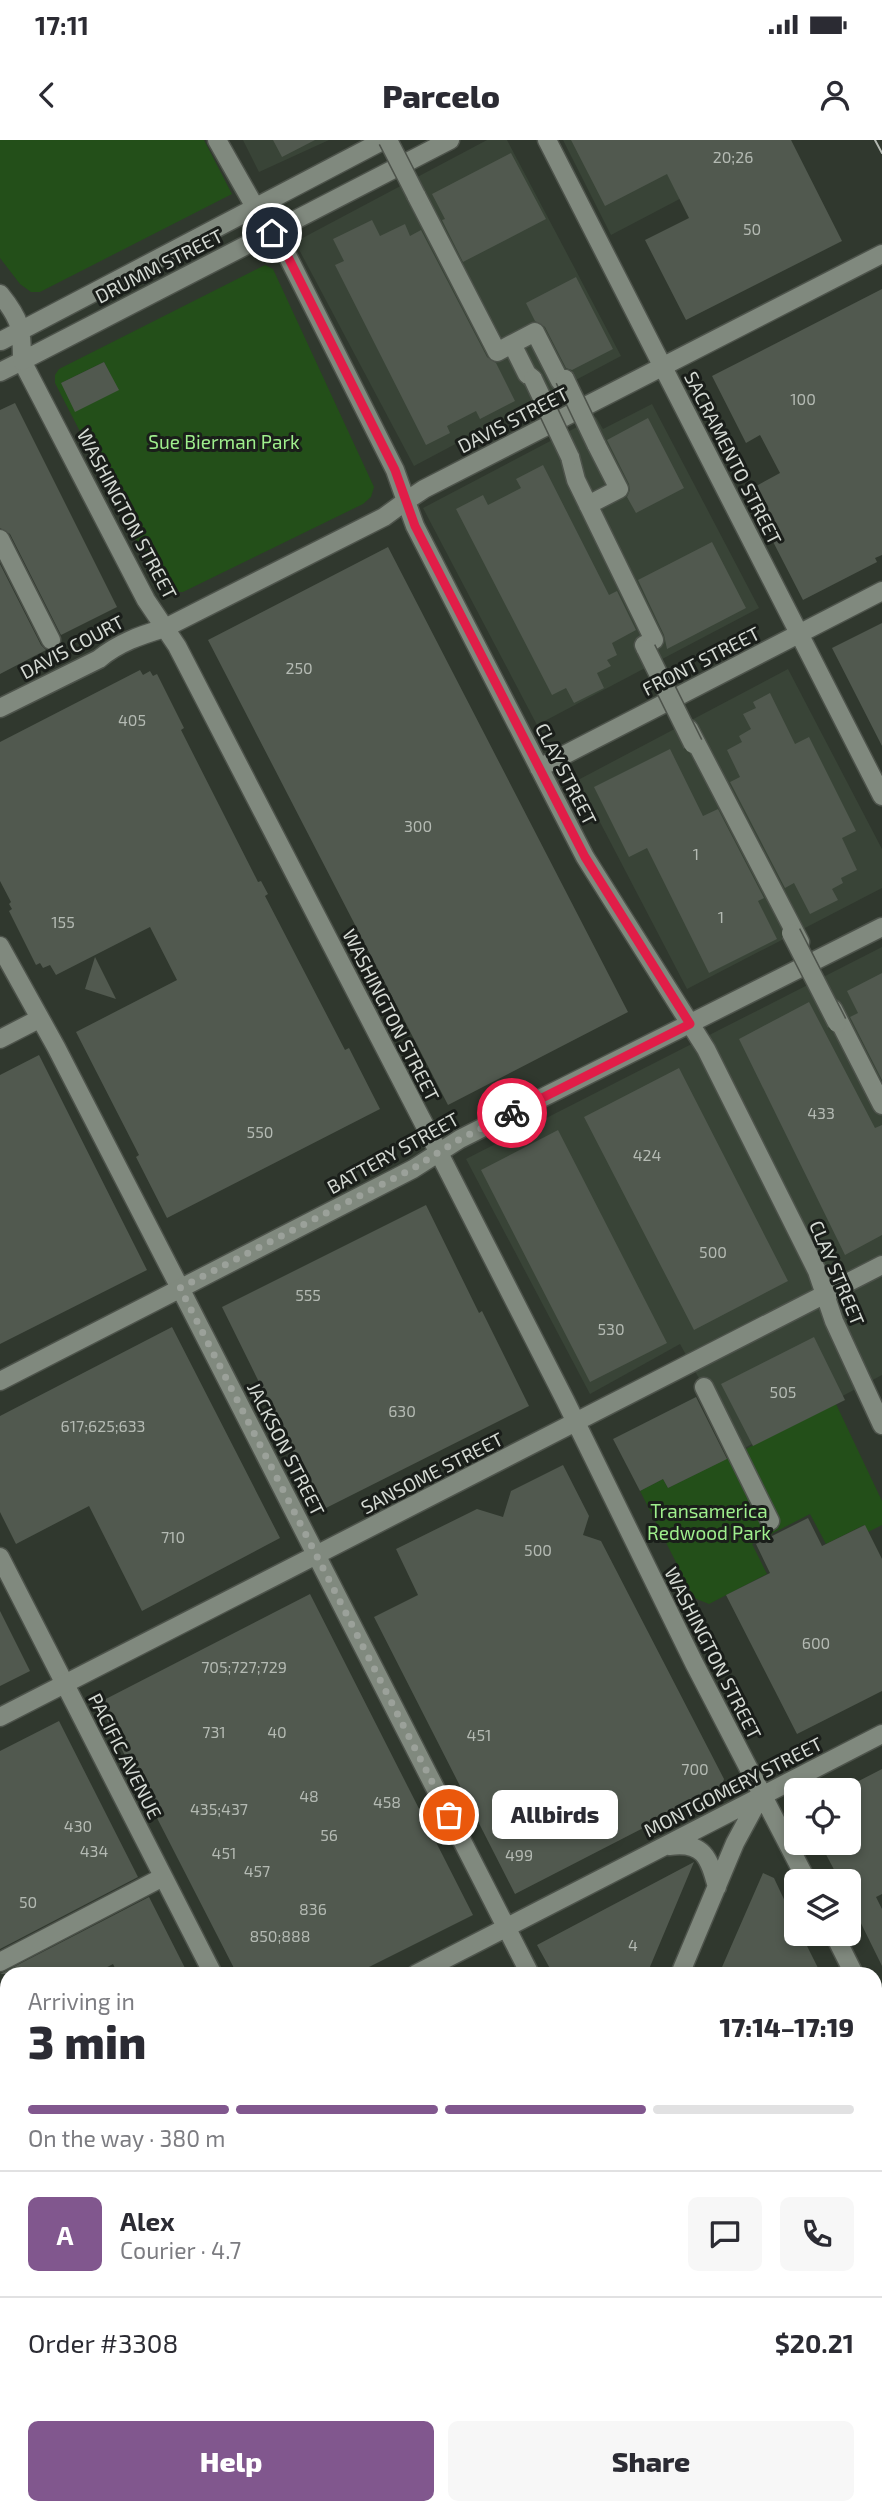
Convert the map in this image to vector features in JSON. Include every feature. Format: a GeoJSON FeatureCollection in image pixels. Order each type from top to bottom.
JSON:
{"type":"FeatureCollection","features":[{"type":"Feature","properties":{"kind":"street","name":"CLAY STREET"},"geometry":{"type":"LineString","coordinates":[[217,140],[254,207],[286,253],[395,470],[415,526],[585,857],[706,1049],[817,1271],[834,1321],[882,1425]]}},
{"type":"Feature","properties":{"kind":"street","name":"DRUMM STREET"},"geometry":{"type":"LineString","coordinates":[[0,341],[386,140]]}},
{"type":"Feature","properties":{"kind":"street"},"geometry":{"type":"LineString","coordinates":[[386,140],[497,352],[535,332],[560,381],[565,379],[618,489],[588,505]]}},
{"type":"Feature","properties":{"kind":"street","name":"DRUMM STREET"},"geometry":{"type":"LineString","coordinates":[[0,372],[450,140]]}},
{"type":"Feature","properties":{"kind":"street","name":"SACRAMENTO STREET"},"geometry":{"type":"LineString","coordinates":[[547,140],[882,796]]}},
{"type":"Feature","properties":{"kind":"street","name":"DAVIS STREET"},"geometry":{"type":"LineString","coordinates":[[165,628],[384,517],[425,489],[882,254]]}},
{"type":"Feature","properties":{"kind":"street"},"geometry":{"type":"LineString","coordinates":[[0,294],[22,329]]}},
{"type":"Feature","properties":{"kind":"street","name":"WASHINGTON STREET"},"geometry":{"type":"LineString","coordinates":[[22,329],[22,361]]}},
{"type":"Feature","properties":{"kind":"street","name":"WASHINGTON STREET"},"geometry":{"type":"LineString","coordinates":[[0,341],[22,361],[146,600],[177,646],[577,1423],[761,1795],[801,1869]]}},
{"type":"Feature","properties":{"kind":"street"},"geometry":{"type":"LineString","coordinates":[[512,344],[527,374],[533,379],[570,457],[576,480],[654,640],[644,645],[787,922],[829,1019]]}},
{"type":"Feature","properties":{"kind":"street"},"geometry":{"type":"LineString","coordinates":[[0,539],[51,640]]}},
{"type":"Feature","properties":{"kind":"street","name":"FRONT STREET"},"geometry":{"type":"LineString","coordinates":[[539,768],[882,591]]}},
{"type":"Feature","properties":{"kind":"street","name":"DAVIS COURT"},"geometry":{"type":"LineString","coordinates":[[0,708],[99,659],[110,649],[140,635],[165,628]]}},
{"type":"Feature","properties":{"kind":"street"},"geometry":{"type":"LineString","coordinates":[[687,726],[800,942]]}},
{"type":"Feature","properties":{"kind":"street","name":"BATTERY STREET"},"geometry":{"type":"LineString","coordinates":[[0,1381],[401,1175],[460,1139],[882,927]]}},
{"type":"Feature","properties":{"kind":"street","name":"JACKSON STREET"},"geometry":{"type":"LineString","coordinates":[[0,946],[56,1047],[526,1967]]}},
{"type":"Feature","properties":{"kind":"street"},"geometry":{"type":"LineString","coordinates":[[823,989],[882,1105]]}},
{"type":"Feature","properties":{"kind":"street"},"geometry":{"type":"LineString","coordinates":[[0,1039],[39,1019]]}},
{"type":"Feature","properties":{"kind":"street","name":"SANSOME STREET"},"geometry":{"type":"LineString","coordinates":[[0,1717],[882,1265]]}},
{"type":"Feature","properties":{"kind":"street"},"geometry":{"type":"LineString","coordinates":[[704,1387],[770,1521]]}},
{"type":"Feature","properties":{"kind":"street","name":"PACIFIC AVENUE"},"geometry":{"type":"LineString","coordinates":[[0,1557],[209,1967]]}},
{"type":"Feature","properties":{"kind":"street","name":"MONTGOMERY STREET"},"geometry":{"type":"LineString","coordinates":[[430,1967],[882,1734]]}},
{"type":"Feature","properties":{"kind":"street"},"geometry":{"type":"LineString","coordinates":[[683,1967],[735,1843],[761,1795]]}},
{"type":"Feature","properties":{"kind":"street"},"geometry":{"type":"LineString","coordinates":[[665,1846],[687,1845],[700,1849],[717,1887]]}},
{"type":"Feature","properties":{"kind":"street"},"geometry":{"type":"LineString","coordinates":[[0,1962],[163,1877]]}},
{"type":"Feature","properties":{"kind":"street"},"geometry":{"type":"LineString","coordinates":[[840,1946],[850,1967]]}},
{"type":"Feature","properties":{"kind":"shaded area"},"geometry":{"type":"Polygon","coordinates":[[[243,140],[329,140],[259,172],[243,140]]]}},
{"type":"Feature","properties":{"kind":"shaded area"},"geometry":{"type":"Polygon","coordinates":[[[487,140],[507,140],[621,356],[414,466],[295,242],[487,140]]]}},
{"type":"Feature","properties":{"kind":"shaded area"},"geometry":{"type":"Polygon","coordinates":[[[563,140],[792,140],[611,235],[563,140]]]}},
{"type":"Feature","properties":{"kind":"shaded area"},"geometry":{"type":"Polygon","coordinates":[[[652,404],[759,608],[537,725],[423,508],[596,417],[603,429],[652,404]]]}},
{"type":"Feature","properties":{"kind":"shaded area"},"geometry":{"type":"Polygon","coordinates":[[[788,669],[882,849],[882,888],[687,989],[578,780],[788,669]]]}},
{"type":"Feature","properties":{"kind":"shaded area"},"geometry":{"type":"Polygon","coordinates":[[[882,947],[882,1375],[739,1451],[680,1344],[590,1394],[466,1159],[882,947]]]}},
{"type":"Feature","properties":{"kind":"green space"},"geometry":{"type":"Polygon","coordinates":[[[0,140],[204,140],[232,194],[40,292],[31,292],[20,284],[0,258],[0,140]]]}},
{"type":"Feature","properties":{"kind":"green space","name":"Sue Bierman Park"},"geometry":{"type":"Polygon","coordinates":[[[265,265],[273,269],[374,487],[371,497],[363,504],[183,592],[170,592],[159,585],[55,383],[55,375],[59,369],[265,265]],[[104,362],[61,383],[118,390],[104,362]]]}},
{"type":"Feature","properties":{"kind":"green space","name":"Transamerica Redwood Park"},"geometry":{"type":"Polygon","coordinates":[[[836,1404],[882,1501],[882,1525],[868,1532],[864,1525],[826,1544],[810,1514],[752,1544],[767,1574],[709,1604],[694,1598],[640,1491],[663,1479],[668,1488],[836,1404]]]}},
{"type":"Feature","properties":{"kind":"building"},"geometry":{"type":"Polygon","coordinates":[[[273,140],[315,140],[282,157],[273,140]]]}},
{"type":"Feature","properties":{"kind":"building"},"geometry":{"type":"Polygon","coordinates":[[[571,140],[791,140],[842,241],[686,320],[645,240],[689,218],[667,174],[605,206],[571,140]]]}},
{"type":"Feature","properties":{"kind":"building"},"geometry":{"type":"Polygon","coordinates":[[[511,153],[546,219],[463,262],[432,194],[511,153]]]}},
{"type":"Feature","properties":{"kind":"building"},"geometry":{"type":"Polygon","coordinates":[[[372,220],[380,236],[405,224],[410,236],[421,230],[487,357],[496,363],[515,401],[480,419],[476,411],[447,426],[450,433],[426,445],[335,265],[344,261],[333,239],[372,220]]]}},
{"type":"Feature","properties":{"kind":"building"},"geometry":{"type":"Polygon","coordinates":[[[576,277],[613,349],[572,370],[566,368],[545,327],[535,321],[526,303],[576,277]]]}},
{"type":"Feature","properties":{"kind":"building"},"geometry":{"type":"Polygon","coordinates":[[[882,289],[882,555],[875,558],[877,562],[803,600],[747,491],[780,473],[760,435],[746,443],[712,376],[882,289]]]}},
{"type":"Feature","properties":{"kind":"building"},"geometry":{"type":"Polygon","coordinates":[[[104,362],[119,390],[75,412],[61,383],[104,362]]]}},
{"type":"Feature","properties":{"kind":"building"},"geometry":{"type":"Polygon","coordinates":[[[15,403],[117,607],[61,635],[10,534],[0,528],[0,410],[15,403]]]}},
{"type":"Feature","properties":{"kind":"building"},"geometry":{"type":"Polygon","coordinates":[[[648,418],[684,488],[636,513],[627,497],[629,484],[607,440],[648,418]]]}},
{"type":"Feature","properties":{"kind":"building"},"geometry":{"type":"Polygon","coordinates":[[[543,465],[609,595],[617,591],[636,630],[612,643],[617,655],[607,660],[611,666],[597,673],[604,688],[574,703],[566,688],[552,695],[456,509],[483,495],[488,505],[521,488],[516,479],[543,465]]]}},
{"type":"Feature","properties":{"kind":"building"},"geometry":{"type":"Polygon","coordinates":[[[712,542],[746,608],[667,649],[664,635],[638,580],[712,542]]]}},
{"type":"Feature","properties":{"kind":"building"},"geometry":{"type":"Polygon","coordinates":[[[388,547],[628,1012],[448,1105],[208,640],[388,547]]]}},
{"type":"Feature","properties":{"kind":"building"},"geometry":{"type":"Polygon","coordinates":[[[0,564],[46,650],[0,674],[0,564]]]}},
{"type":"Feature","properties":{"kind":"building"},"geometry":{"type":"Polygon","coordinates":[[[882,623],[882,746],[832,648],[882,623]]]}},
{"type":"Feature","properties":{"kind":"building"},"geometry":{"type":"Polygon","coordinates":[[[140,670],[143,675],[150,671],[153,676],[157,674],[184,728],[181,730],[258,882],[261,881],[268,894],[265,896],[345,1050],[349,1048],[380,1109],[167,1218],[136,1157],[139,1155],[76,1032],[177,980],[150,927],[56,975],[50,965],[43,968],[40,963],[36,965],[9,911],[12,909],[9,904],[11,902],[0,881],[0,742],[140,670]]]}},
{"type":"Feature","properties":{"kind":"building"},"geometry":{"type":"Polygon","coordinates":[[[770,693],[795,744],[809,737],[856,831],[842,838],[857,870],[841,878],[843,883],[832,889],[838,900],[810,914],[794,883],[785,888],[730,782],[740,777],[727,750],[742,742],[739,736],[751,729],[743,714],[756,708],[753,702],[770,693]]]}},
{"type":"Feature","properties":{"kind":"building"},"geometry":{"type":"Polygon","coordinates":[[[670,749],[703,816],[718,809],[764,898],[758,901],[777,939],[709,973],[647,848],[629,857],[594,787],[670,749]]]}},
{"type":"Feature","properties":{"kind":"building"},"geometry":{"type":"Polygon","coordinates":[[[95,957],[116,999],[85,989],[95,957]]]}},
{"type":"Feature","properties":{"kind":"building"},"geometry":{"type":"Polygon","coordinates":[[[882,973],[882,1080],[850,1017],[858,1013],[847,991],[882,973]]]}},
{"type":"Feature","properties":{"kind":"building"},"geometry":{"type":"Polygon","coordinates":[[[809,1002],[875,1128],[882,1125],[882,1235],[845,1255],[739,1039],[809,1002]]]}},
{"type":"Feature","properties":{"kind":"building"},"geometry":{"type":"Polygon","coordinates":[[[39,1055],[147,1270],[0,1344],[0,1075],[39,1055]]]}},
{"type":"Feature","properties":{"kind":"building"},"geometry":{"type":"Polygon","coordinates":[[[679,1068],[788,1281],[694,1330],[584,1117],[679,1068]]]}},
{"type":"Feature","properties":{"kind":"building"},"geometry":{"type":"Polygon","coordinates":[[[558,1130],[667,1343],[590,1382],[481,1170],[558,1130]]]}},
{"type":"Feature","properties":{"kind":"building"},"geometry":{"type":"Polygon","coordinates":[[[426,1205],[529,1406],[322,1510],[222,1307],[426,1205]]]}},
{"type":"Feature","properties":{"kind":"building"},"geometry":{"type":"Polygon","coordinates":[[[172,1327],[280,1538],[142,1611],[89,1506],[16,1544],[0,1512],[0,1416],[172,1327]]]}},
{"type":"Feature","properties":{"kind":"building"},"geometry":{"type":"Polygon","coordinates":[[[814,1337],[845,1400],[753,1446],[721,1384],[814,1337]]]}},
{"type":"Feature","properties":{"kind":"building"},"geometry":{"type":"Polygon","coordinates":[[[696,1397],[727,1459],[668,1488],[663,1479],[640,1491],[613,1439],[696,1397]]]}},
{"type":"Feature","properties":{"kind":"building"},"geometry":{"type":"Polygon","coordinates":[[[563,1465],[589,1516],[583,1535],[601,1541],[724,1779],[721,1788],[515,1894],[374,1617],[418,1595],[396,1549],[477,1509],[503,1517],[511,1491],[563,1465]]]}},
{"type":"Feature","properties":{"kind":"building"},"geometry":{"type":"Polygon","coordinates":[[[808,1518],[822,1546],[865,1525],[882,1559],[882,1691],[797,1734],[726,1595],[770,1573],[756,1544],[808,1518]]]}},
{"type":"Feature","properties":{"kind":"building"},"geometry":{"type":"Polygon","coordinates":[[[310,1594],[473,1915],[369,1967],[233,1967],[98,1703],[310,1594]]]}},
{"type":"Feature","properties":{"kind":"building"},"geometry":{"type":"Polygon","coordinates":[[[0,1611],[30,1671],[0,1686],[0,1611]]]}},
{"type":"Feature","properties":{"kind":"building"},"geometry":{"type":"Polygon","coordinates":[[[59,1721],[138,1877],[0,1949],[0,1751],[59,1721]]]}},
{"type":"Feature","properties":{"kind":"building"},"geometry":{"type":"Polygon","coordinates":[[[882,1769],[882,1894],[876,1897],[882,1909],[882,1966],[861,1923],[861,1869],[834,1869],[826,1855],[861,1855],[861,1780],[882,1769]]]}},
{"type":"Feature","properties":{"kind":"building"},"geometry":{"type":"Polygon","coordinates":[[[694,1862],[650,1967],[549,1967],[537,1945],[694,1862]]]}},
{"type":"Feature","properties":{"kind":"building"},"geometry":{"type":"Polygon","coordinates":[[[763,1873],[774,1878],[784,1899],[784,1946],[807,1946],[818,1967],[722,1967],[763,1873]]]}},
{"type":"Feature","properties":{"kind":"building"},"geometry":{"type":"Polygon","coordinates":[[[149,1897],[184,1967],[114,1967],[113,1964],[107,1967],[14,1967],[149,1897]]]}},
{"type":"Feature","properties":{"kind":"tram line"},"geometry":{"type":"LineString","coordinates":[[875,140],[882,153]]}},
{"type":"Feature","properties":{"kind":"way so far"},"geometry":{"type":"LineString","coordinates":[[449,1815],[180,1288],[412,1169],[460,1139],[512,1113]]}},
{"type":"Feature","properties":{"kind":"place","name":"Allbirds"},"geometry":{"type":"Point","coordinates":[449,1815]}},
{"type":"Feature","properties":{"kind":"route"},"geometry":{"type":"LineString","coordinates":[[272,233],[286,253],[395,470],[415,526],[585,857],[690,1024],[512,1113]]}}]}
